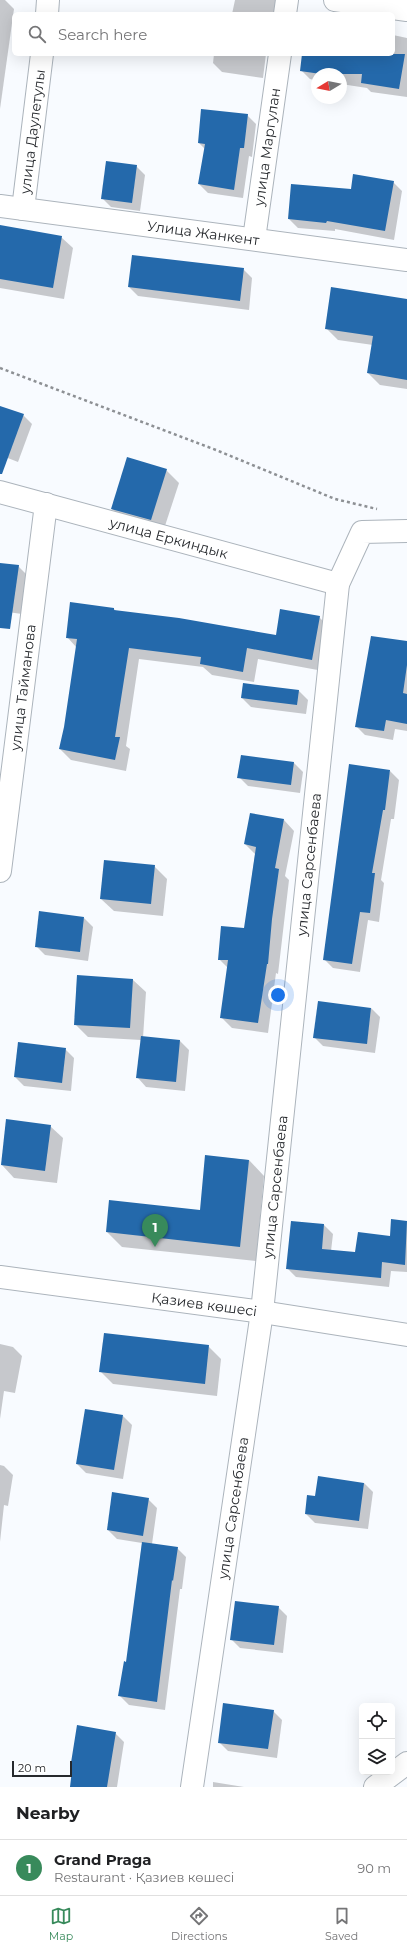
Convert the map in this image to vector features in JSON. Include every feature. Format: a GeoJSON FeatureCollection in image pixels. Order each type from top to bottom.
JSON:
{"type":"FeatureCollection","features":[{"type":"Feature","properties":{"kind":"street"},"geometry":{"type":"LineString","coordinates":[[47,12],[48,0]]}},
{"type":"Feature","properties":{"kind":"street"},"geometry":{"type":"LineString","coordinates":[[285,12],[287,0]]}},
{"type":"Feature","properties":{"kind":"street"},"geometry":{"type":"LineString","coordinates":[[335,0],[407,10]]}},
{"type":"Feature","properties":{"kind":"street","name":"улица Даулетулы"},"geometry":{"type":"LineString","coordinates":[[23,209],[42,56]]}},
{"type":"Feature","properties":{"kind":"street","name":"улица Маргулан"},"geometry":{"type":"LineString","coordinates":[[254,239],[280,56]]}},
{"type":"Feature","properties":{"kind":"street","name":"Улица Жанкент"},"geometry":{"type":"LineString","coordinates":[[0,206],[407,260]]}},
{"type":"Feature","properties":{"kind":"street","name":"улица Еркиндык"},"geometry":{"type":"LineString","coordinates":[[0,492],[338,584]]}},
{"type":"Feature","properties":{"kind":"street","name":"улица Тайманова"},"geometry":{"type":"LineString","coordinates":[[0,871],[46,504]]}},
{"type":"Feature","properties":{"kind":"street","name":"улица Сарсенбаева"},"geometry":{"type":"LineString","coordinates":[[192,1787],[262,1312],[338,584],[362,532],[407,530]]}},
{"type":"Feature","properties":{"kind":"street","name":"Қазиев көшесі"},"geometry":{"type":"LineString","coordinates":[[0,1277],[262,1312],[407,1335]]}},
{"type":"Feature","properties":{"kind":"street"},"geometry":{"type":"LineString","coordinates":[[375,1787],[407,1763]]}},
{"type":"Feature","properties":{"kind":"path"},"geometry":{"type":"LineString","coordinates":[[0,368],[216,450],[335,499],[378,510]]}},
{"type":"Feature","properties":{"kind":"building"},"geometry":{"type":"Polygon","coordinates":[[[395,54],[405,54],[399,89],[361,83],[362,74],[347,74],[347,68],[311,68],[311,73],[300,71],[302,56],[395,56],[395,54]]]}},
{"type":"Feature","properties":{"kind":"building"},"geometry":{"type":"Polygon","coordinates":[[[201,109],[248,114],[244,148],[240,148],[234,190],[198,184],[205,144],[198,143],[201,109]]]}},
{"type":"Feature","properties":{"kind":"building"},"geometry":{"type":"Polygon","coordinates":[[[106,161],[137,165],[132,203],[101,199],[106,161]]]}},
{"type":"Feature","properties":{"kind":"building"},"geometry":{"type":"Polygon","coordinates":[[[353,174],[394,181],[385,231],[327,221],[326,223],[288,219],[291,184],[351,189],[353,174]]]}},
{"type":"Feature","properties":{"kind":"building"},"geometry":{"type":"Polygon","coordinates":[[[0,225],[62,236],[53,288],[0,279],[0,225]]]}},
{"type":"Feature","properties":{"kind":"building"},"geometry":{"type":"Polygon","coordinates":[[[132,255],[244,268],[240,301],[128,287],[132,255]]]}},
{"type":"Feature","properties":{"kind":"building"},"geometry":{"type":"Polygon","coordinates":[[[331,287],[407,299],[407,380],[367,373],[373,336],[325,329],[331,287]]]}},
{"type":"Feature","properties":{"kind":"building"},"geometry":{"type":"Polygon","coordinates":[[[0,406],[24,414],[2,474],[0,474],[0,406]]]}},
{"type":"Feature","properties":{"kind":"building"},"geometry":{"type":"Polygon","coordinates":[[[127,457],[167,469],[151,520],[111,509],[127,457]]]}},
{"type":"Feature","properties":{"kind":"building"},"geometry":{"type":"Polygon","coordinates":[[[0,563],[19,565],[10,629],[0,628],[0,563]]]}},
{"type":"Feature","properties":{"kind":"building"},"geometry":{"type":"Polygon","coordinates":[[[70,602],[114,608],[114,610],[179,618],[276,635],[280,609],[320,616],[312,660],[247,648],[243,672],[200,664],[201,657],[129,648],[115,737],[120,737],[115,760],[59,749],[64,727],[77,639],[66,638],[70,602]]]}},
{"type":"Feature","properties":{"kind":"building"},"geometry":{"type":"Polygon","coordinates":[[[371,636],[407,641],[407,665],[403,693],[407,694],[407,724],[386,720],[384,731],[355,727],[371,636]]]}},
{"type":"Feature","properties":{"kind":"building"},"geometry":{"type":"Polygon","coordinates":[[[243,683],[299,690],[297,705],[241,698],[243,683]]]}},
{"type":"Feature","properties":{"kind":"building"},"geometry":{"type":"Polygon","coordinates":[[[241,755],[294,762],[291,785],[237,778],[241,755]]]}},
{"type":"Feature","properties":{"kind":"building"},"geometry":{"type":"Polygon","coordinates":[[[349,764],[390,770],[385,810],[383,810],[372,873],[375,873],[370,913],[360,912],[352,964],[323,960],[349,764]]]}},
{"type":"Feature","properties":{"kind":"building"},"geometry":{"type":"Polygon","coordinates":[[[250,813],[284,819],[275,868],[279,869],[272,919],[268,964],[258,1023],[220,1018],[228,960],[218,960],[221,926],[244,928],[256,847],[244,844],[250,813]]]}},
{"type":"Feature","properties":{"kind":"building"},"geometry":{"type":"Polygon","coordinates":[[[104,860],[155,865],[151,904],[100,899],[104,860]]]}},
{"type":"Feature","properties":{"kind":"building"},"geometry":{"type":"Polygon","coordinates":[[[39,911],[84,917],[80,952],[35,947],[39,911]]]}},
{"type":"Feature","properties":{"kind":"building"},"geometry":{"type":"Polygon","coordinates":[[[77,975],[133,979],[130,1028],[74,1025],[77,975]]]}},
{"type":"Feature","properties":{"kind":"building"},"geometry":{"type":"Polygon","coordinates":[[[318,1001],[371,1008],[367,1044],[313,1038],[318,1001]]]}},
{"type":"Feature","properties":{"kind":"building"},"geometry":{"type":"Polygon","coordinates":[[[141,1036],[180,1040],[176,1082],[136,1078],[141,1036]]]}},
{"type":"Feature","properties":{"kind":"building"},"geometry":{"type":"Polygon","coordinates":[[[18,1042],[66,1048],[62,1083],[14,1077],[18,1042]]]}},
{"type":"Feature","properties":{"kind":"building"},"geometry":{"type":"Polygon","coordinates":[[[6,1119],[51,1125],[45,1171],[1,1165],[6,1119]]]}},
{"type":"Feature","properties":{"kind":"building"},"geometry":{"type":"Polygon","coordinates":[[[205,1155],[249,1160],[240,1247],[106,1232],[109,1200],[200,1210],[205,1155]]]}},
{"type":"Feature","properties":{"kind":"building"},"geometry":{"type":"Polygon","coordinates":[[[391,1219],[407,1221],[405,1265],[382,1262],[381,1278],[286,1269],[291,1221],[324,1224],[322,1249],[355,1252],[358,1232],[390,1236],[391,1219]]]}},
{"type":"Feature","properties":{"kind":"building"},"geometry":{"type":"Polygon","coordinates":[[[104,1333],[209,1345],[205,1384],[99,1372],[104,1333]]]}},
{"type":"Feature","properties":{"kind":"building"},"geometry":{"type":"Polygon","coordinates":[[[85,1409],[123,1415],[114,1470],[76,1464],[85,1409]]]}},
{"type":"Feature","properties":{"kind":"building"},"geometry":{"type":"Polygon","coordinates":[[[318,1476],[364,1483],[359,1521],[305,1514],[307,1495],[315,1496],[318,1476]]]}},
{"type":"Feature","properties":{"kind":"building"},"geometry":{"type":"Polygon","coordinates":[[[112,1492],[149,1498],[143,1536],[107,1530],[112,1492]]]}},
{"type":"Feature","properties":{"kind":"building"},"geometry":{"type":"Polygon","coordinates":[[[142,1542],[178,1547],[173,1581],[172,1580],[157,1702],[118,1696],[124,1661],[126,1662],[142,1542]]]}},
{"type":"Feature","properties":{"kind":"building"},"geometry":{"type":"Polygon","coordinates":[[[235,1601],[279,1606],[274,1645],[230,1640],[235,1601]]]}},
{"type":"Feature","properties":{"kind":"building"},"geometry":{"type":"Polygon","coordinates":[[[223,1703],[274,1710],[268,1749],[218,1743],[223,1703]]]}},
{"type":"Feature","properties":{"kind":"building"},"geometry":{"type":"Polygon","coordinates":[[[77,1725],[116,1732],[107,1787],[70,1787],[72,1770],[70,1769],[77,1725]]]}},
{"type":"Feature","properties":{"kind":"place","name":"Grand Praga"},"geometry":{"type":"Point","coordinates":[155,1247]}}]}
